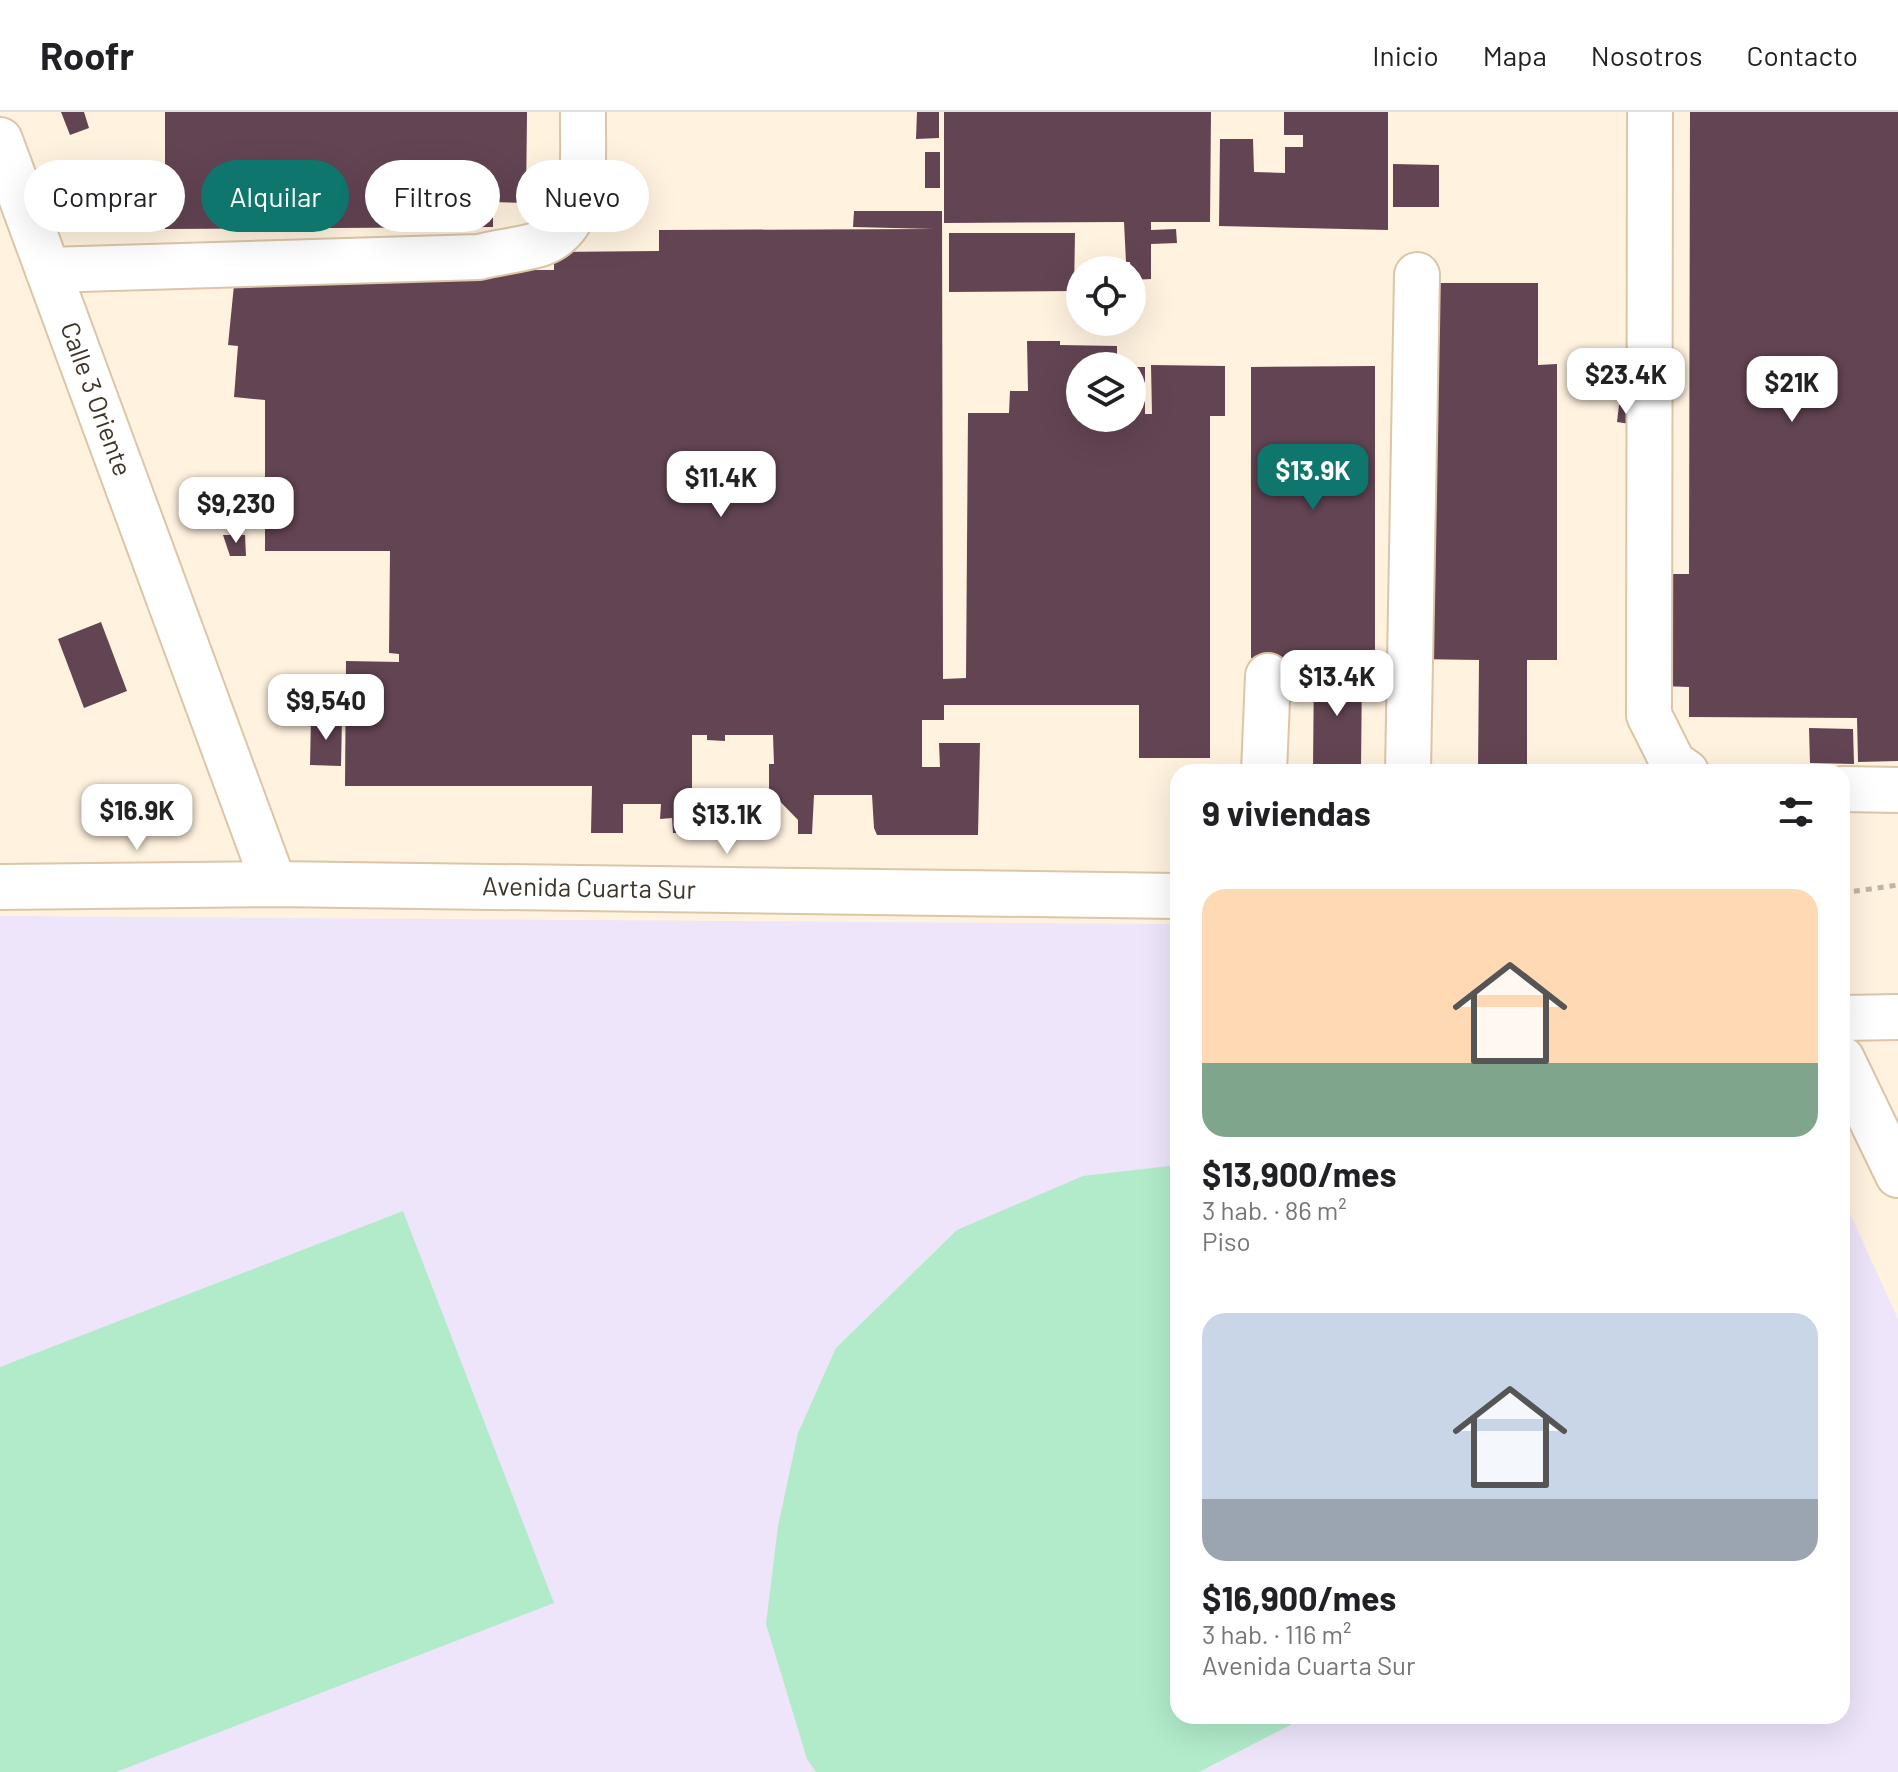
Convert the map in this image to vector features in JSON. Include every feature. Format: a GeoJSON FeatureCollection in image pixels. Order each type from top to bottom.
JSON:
{"type":"FeatureCollection","features":[{"type":"Feature","properties":{"kind":"street"},"geometry":{"type":"LineString","coordinates":[[48,270],[479,257],[543,243],[567,226],[581,194],[583,112]]}},
{"type":"Feature","properties":{"kind":"street"},"geometry":{"type":"LineString","coordinates":[[1650,112],[1649,715],[1674,764]]}},
{"type":"Feature","properties":{"kind":"street","name":"Calle 3 Oriente"},"geometry":{"type":"LineString","coordinates":[[0,140],[274,884]]}},
{"type":"Feature","properties":{"kind":"street"},"geometry":{"type":"LineString","coordinates":[[1408,764],[1417,275]]}},
{"type":"Feature","properties":{"kind":"street"},"geometry":{"type":"LineString","coordinates":[[1264,764],[1268,676]]}},
{"type":"Feature","properties":{"kind":"street"},"geometry":{"type":"LineString","coordinates":[[1850,789],[1898,790]]}},
{"type":"Feature","properties":{"kind":"street","name":"Avenida Cuarta Sur"},"geometry":{"type":"LineString","coordinates":[[0,887],[274,884],[1170,896]]}},
{"type":"Feature","properties":{"kind":"street"},"geometry":{"type":"LineString","coordinates":[[1850,1018],[1898,1017]]}},
{"type":"Feature","properties":{"kind":"street"},"geometry":{"type":"LineString","coordinates":[[1850,1076],[1898,1175]]}},
{"type":"Feature","properties":{"kind":"path"},"geometry":{"type":"LineString","coordinates":[[1850,892],[1898,885]]}},
{"type":"Feature","properties":{"kind":"shaded area"},"geometry":{"type":"Polygon","coordinates":[[[0,916],[1170,924],[1170,1724],[1850,1724],[1850,1214],[1898,1319],[1898,1772],[0,1772],[0,916]]]}},
{"type":"Feature","properties":{"kind":"green space"},"geometry":{"type":"Polygon","coordinates":[[[1170,1166],[1170,1724],[1292,1724],[1199,1772],[816,1772],[807,1759],[766,1624],[778,1526],[798,1433],[836,1348],[957,1230],[1083,1176],[1170,1166]]]}},
{"type":"Feature","properties":{"kind":"green space"},"geometry":{"type":"Polygon","coordinates":[[[403,1211],[554,1603],[116,1772],[0,1772],[0,1367],[403,1211]]]}},
{"type":"Feature","properties":{"kind":"building"},"geometry":{"type":"Polygon","coordinates":[[[61,112],[84,112],[89,128],[70,135],[61,112]]]}},
{"type":"Feature","properties":{"kind":"building"},"geometry":{"type":"Polygon","coordinates":[[[165,112],[527,112],[526,160],[516,160],[516,203],[500,202],[500,160],[365,160],[365,228],[349,228],[349,160],[201,160],[201,229],[185,229],[185,160],[165,160],[165,112]]]}},
{"type":"Feature","properties":{"kind":"building"},"geometry":{"type":"Polygon","coordinates":[[[917,112],[939,112],[939,138],[916,139],[917,112]]]}},
{"type":"Feature","properties":{"kind":"building"},"geometry":{"type":"Polygon","coordinates":[[[944,112],[1211,112],[1210,222],[1151,222],[1151,230],[1176,229],[1177,243],[1151,244],[1151,279],[1146,279],[1146,256],[1126,256],[1124,222],[944,223],[944,112]]]}},
{"type":"Feature","properties":{"kind":"building"},"geometry":{"type":"Polygon","coordinates":[[[1284,112],[1388,112],[1388,230],[1219,226],[1220,139],[1253,139],[1254,172],[1285,173],[1285,147],[1303,147],[1303,135],[1284,135],[1284,112]]]}},
{"type":"Feature","properties":{"kind":"building"},"geometry":{"type":"Polygon","coordinates":[[[1690,112],[1898,112],[1898,761],[1858,762],[1857,718],[1689,717],[1689,687],[1663,686],[1663,574],[1689,574],[1690,112]]]}},
{"type":"Feature","properties":{"kind":"building"},"geometry":{"type":"Polygon","coordinates":[[[925,152],[940,152],[940,188],[925,188],[925,152]]]}},
{"type":"Feature","properties":{"kind":"building"},"geometry":{"type":"Polygon","coordinates":[[[1393,164],[1439,165],[1439,207],[1393,207],[1393,164]]]}},
{"type":"Feature","properties":{"kind":"building"},"geometry":{"type":"Polygon","coordinates":[[[854,211],[942,211],[943,679],[966,678],[968,413],[1009,413],[1010,391],[1028,391],[1027,341],[1117,346],[1117,352],[1066,352],[1066,432],[1146,432],[1146,414],[1152,414],[1151,365],[1225,366],[1225,416],[1210,416],[1210,758],[1139,758],[1139,705],[944,705],[944,720],[922,720],[922,767],[940,767],[939,743],[980,743],[978,835],[877,835],[872,795],[814,795],[812,834],[798,834],[798,820],[769,790],[769,764],[774,764],[773,735],[725,735],[725,741],[707,740],[707,735],[692,735],[690,833],[673,833],[672,818],[660,819],[661,804],[623,804],[623,833],[591,833],[592,786],[345,786],[346,661],[399,662],[399,654],[389,653],[390,551],[265,551],[265,400],[234,397],[238,346],[228,345],[236,265],[272,270],[554,270],[554,252],[659,251],[659,230],[934,229],[853,227],[854,211]]]}},
{"type":"Feature","properties":{"kind":"building"},"geometry":{"type":"Polygon","coordinates":[[[949,233],[1075,233],[1075,256],[1066,256],[1066,291],[949,292],[949,233]]]}},
{"type":"Feature","properties":{"kind":"building"},"geometry":{"type":"Polygon","coordinates":[[[1430,283],[1538,283],[1538,365],[1557,364],[1557,660],[1527,660],[1527,764],[1478,764],[1479,660],[1415,659],[1430,283]]]}},
{"type":"Feature","properties":{"kind":"building"},"geometry":{"type":"Polygon","coordinates":[[[1375,366],[1375,658],[1251,658],[1251,367],[1375,366]]]}},
{"type":"Feature","properties":{"kind":"building"},"geometry":{"type":"Polygon","coordinates":[[[1619,405],[1629,407],[1637,425],[1617,422],[1619,405]]]}},
{"type":"Feature","properties":{"kind":"building"},"geometry":{"type":"Polygon","coordinates":[[[223,535],[245,535],[246,556],[230,556],[223,535]]]}},
{"type":"Feature","properties":{"kind":"building"},"geometry":{"type":"Polygon","coordinates":[[[101,622],[127,691],[84,708],[58,639],[101,622]]]}},
{"type":"Feature","properties":{"kind":"building"},"geometry":{"type":"Polygon","coordinates":[[[1314,668],[1362,669],[1361,764],[1313,764],[1314,668]]]}},
{"type":"Feature","properties":{"kind":"building"},"geometry":{"type":"Polygon","coordinates":[[[311,717],[342,718],[341,766],[310,765],[311,717]]]}},
{"type":"Feature","properties":{"kind":"building"},"geometry":{"type":"Polygon","coordinates":[[[1809,728],[1853,729],[1854,764],[1810,763],[1809,728]]]}}]}
